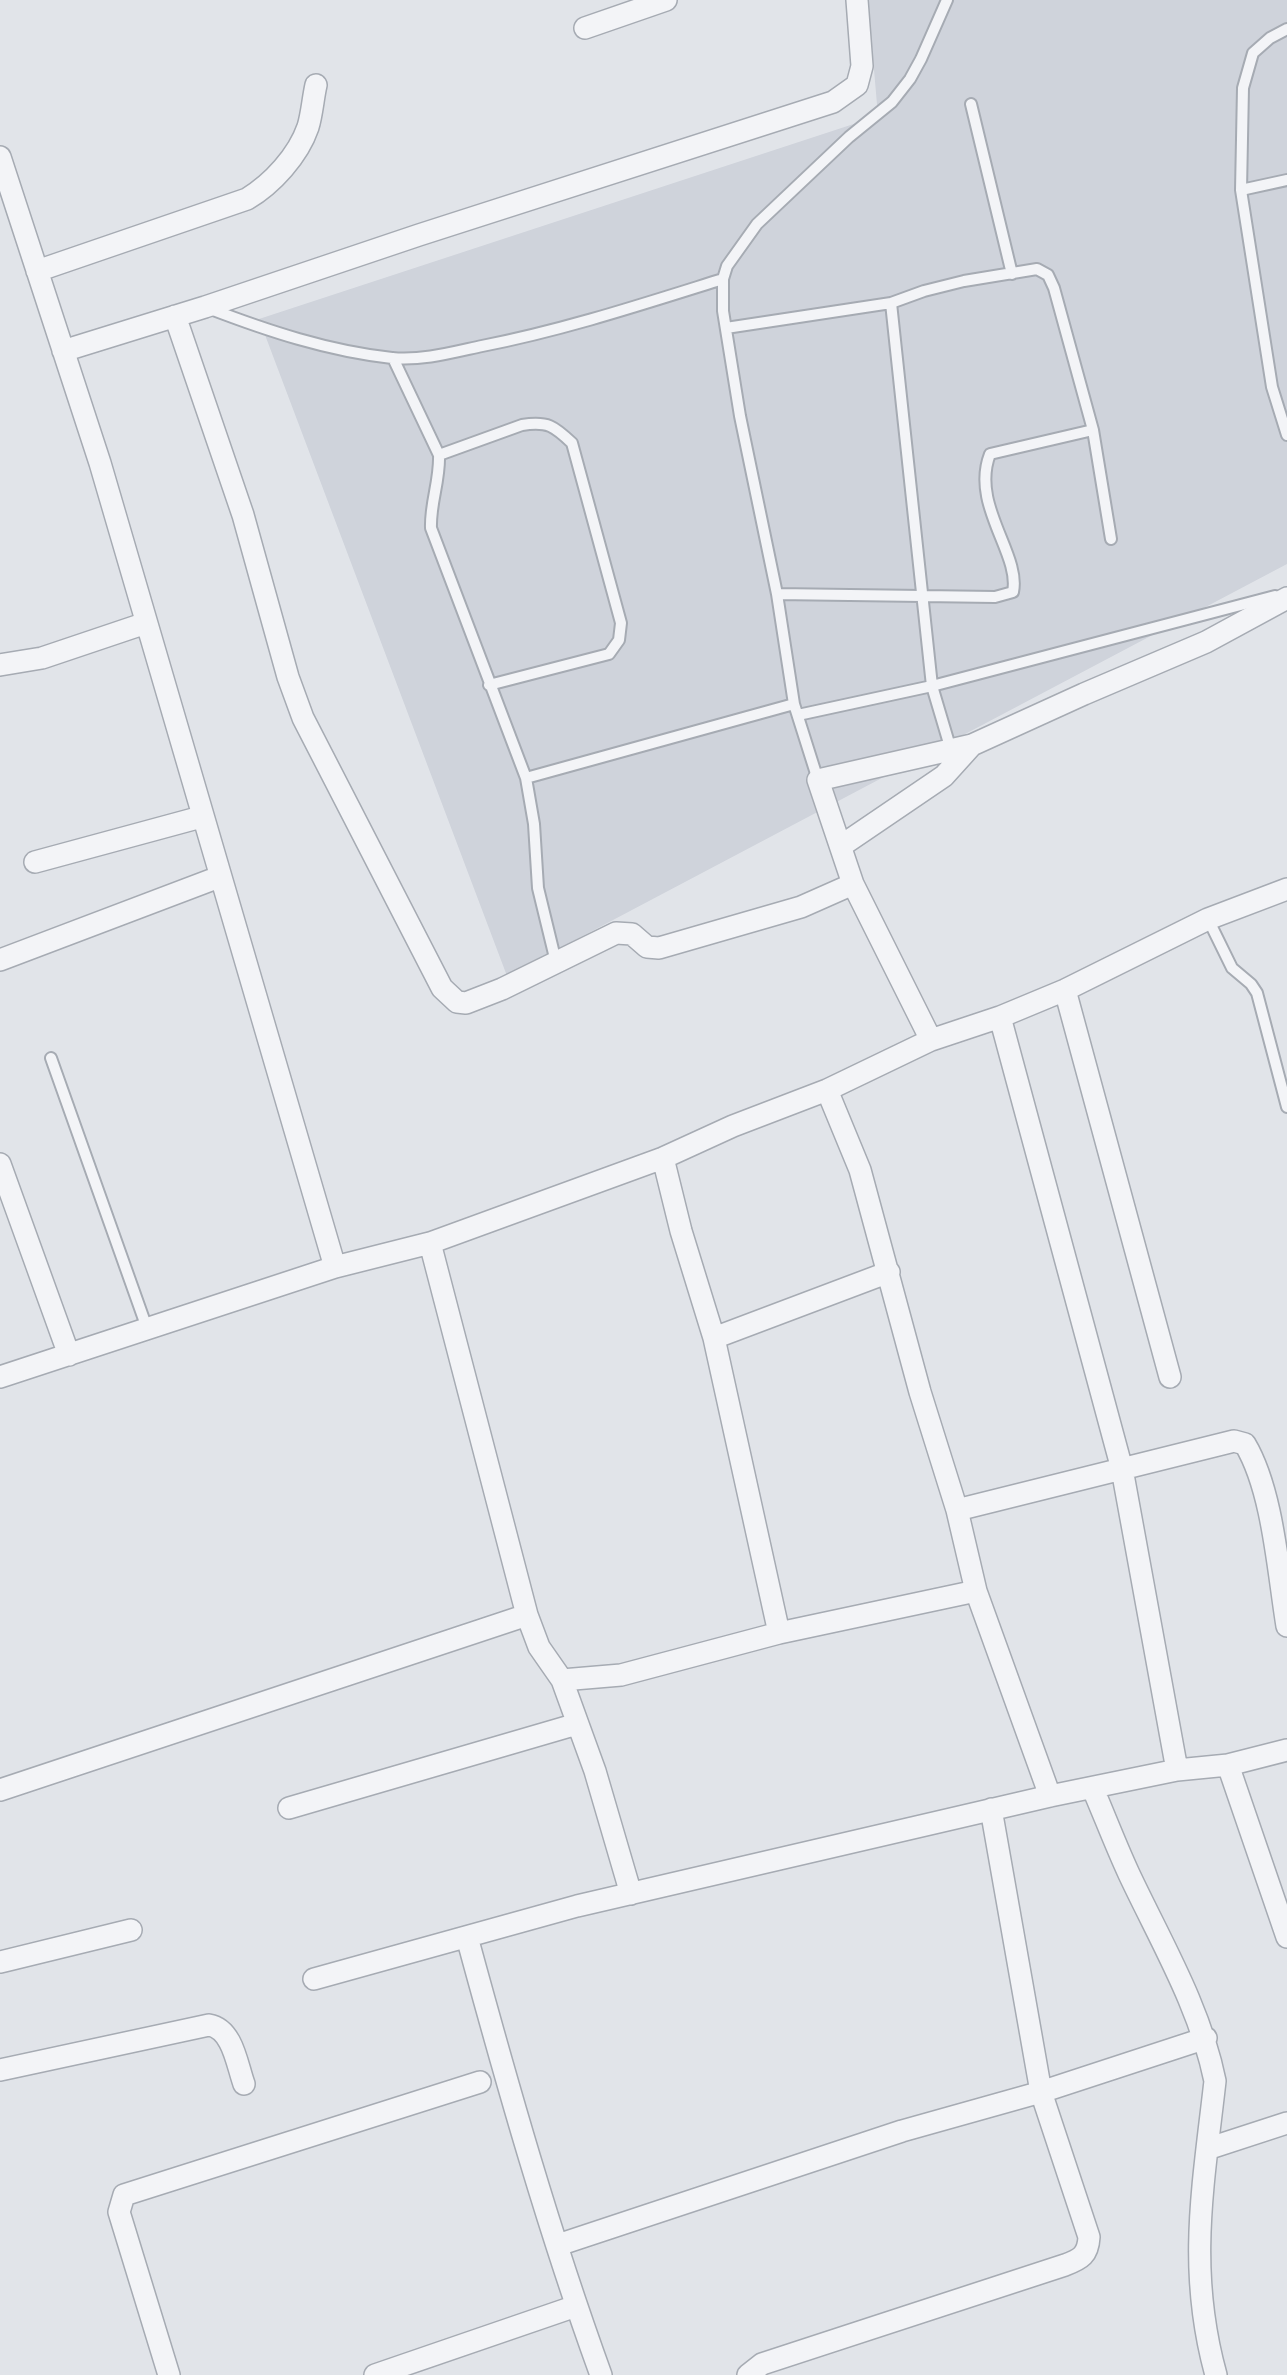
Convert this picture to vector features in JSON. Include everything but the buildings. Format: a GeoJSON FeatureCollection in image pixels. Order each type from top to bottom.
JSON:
{"type":"FeatureCollection","features":[{"type":"Feature","properties":{"kind":"street"},"geometry":{"type":"LineString","coordinates":[[585,28],[666,0]]}},
{"type":"Feature","properties":{"kind":"street"},"geometry":{"type":"LineString","coordinates":[[63,351],[205,307],[419,235],[833,102],[857,85],[862,66],[857,0]]}},
{"type":"Feature","properties":{"kind":"street"},"geometry":{"type":"LineString","coordinates":[[37,270],[247,200],[274,179],[303,137],[308,126],[316,85]]}},
{"type":"Feature","properties":{"kind":"street"},"geometry":{"type":"LineString","coordinates":[[0,157],[100,463],[201,817],[335,1267]]}},
{"type":"Feature","properties":{"kind":"street"},"geometry":{"type":"LineString","coordinates":[[175,316],[243,515],[288,677],[303,718],[442,988],[457,1002],[466,1003],[502,989],[616,933],[632,934],[647,947],[659,948],[801,907],[854,884]]}},
{"type":"Feature","properties":{"kind":"street"},"geometry":{"type":"LineString","coordinates":[[931,1040],[854,884],[818,780],[972,745],[1206,642],[1287,598]]}},
{"type":"Feature","properties":{"kind":"street"},"geometry":{"type":"LineString","coordinates":[[0,665],[42,658],[146,623]]}},
{"type":"Feature","properties":{"kind":"street"},"geometry":{"type":"LineString","coordinates":[[841,846],[944,776],[972,745]]}},
{"type":"Feature","properties":{"kind":"street"},"geometry":{"type":"LineString","coordinates":[[35,862],[201,817]]}},
{"type":"Feature","properties":{"kind":"street"},"geometry":{"type":"LineString","coordinates":[[0,960],[219,877]]}},
{"type":"Feature","properties":{"kind":"street"},"geometry":{"type":"LineString","coordinates":[[0,1377],[335,1267],[430,1243],[663,1158],[733,1126],[827,1090],[931,1040],[1000,1017],[1065,990],[1208,919],[1287,889]]}},
{"type":"Feature","properties":{"kind":"street"},"geometry":{"type":"LineString","coordinates":[[1065,990],[1170,1377]]}},
{"type":"Feature","properties":{"kind":"street"},"geometry":{"type":"LineString","coordinates":[[1000,1017],[1122,1469],[1177,1770]]}},
{"type":"Feature","properties":{"kind":"street"},"geometry":{"type":"LineString","coordinates":[[827,1090],[860,1170],[920,1392],[957,1510],[976,1591],[1050,1796]]}},
{"type":"Feature","properties":{"kind":"street"},"geometry":{"type":"LineString","coordinates":[[663,1158],[681,1231],[714,1338],[779,1633]]}},
{"type":"Feature","properties":{"kind":"street"},"geometry":{"type":"LineString","coordinates":[[0,1164],[69,1355]]}},
{"type":"Feature","properties":{"kind":"street"},"geometry":{"type":"LineString","coordinates":[[430,1243],[527,1616],[539,1647],[562,1680],[595,1771],[630,1894]]}},
{"type":"Feature","properties":{"kind":"street"},"geometry":{"type":"LineString","coordinates":[[714,1338],[888,1272]]}},
{"type":"Feature","properties":{"kind":"street"},"geometry":{"type":"LineString","coordinates":[[957,1510],[1234,1441],[1245,1444],[1253,1458],[1264,1490],[1287,1626]]}},
{"type":"Feature","properties":{"kind":"street"},"geometry":{"type":"LineString","coordinates":[[562,1680],[621,1676],[779,1633],[976,1591]]}},
{"type":"Feature","properties":{"kind":"street"},"geometry":{"type":"LineString","coordinates":[[0,1790],[527,1616]]}},
{"type":"Feature","properties":{"kind":"street"},"geometry":{"type":"LineString","coordinates":[[289,1808],[577,1724]]}},
{"type":"Feature","properties":{"kind":"street"},"geometry":{"type":"LineString","coordinates":[[314,1979],[630,1894],[991,1809],[1177,1770],[1228,1765],[1287,1750]]}},
{"type":"Feature","properties":{"kind":"street"},"geometry":{"type":"LineString","coordinates":[[1228,1765],[1286,1930]]}},
{"type":"Feature","properties":{"kind":"street"},"geometry":{"type":"LineString","coordinates":[[1093,1789],[1127,1871],[1192,2004],[1206,2038],[1215,2081],[1198,2225],[1198,2274],[1206,2339],[1216,2375]]}},
{"type":"Feature","properties":{"kind":"street"},"geometry":{"type":"LineString","coordinates":[[748,2375],[762,2364],[1080,2259],[1088,2250],[1089,2237],[1041,2092],[991,1809]]}},
{"type":"Feature","properties":{"kind":"street"},"geometry":{"type":"LineString","coordinates":[[0,1962],[131,1929]]}},
{"type":"Feature","properties":{"kind":"street"},"geometry":{"type":"LineString","coordinates":[[467,1937],[501,2061],[576,2306],[601,2375]]}},
{"type":"Feature","properties":{"kind":"street"},"geometry":{"type":"LineString","coordinates":[[0,2070],[209,2025],[216,2027],[227,2036],[244,2085]]}},
{"type":"Feature","properties":{"kind":"street"},"geometry":{"type":"LineString","coordinates":[[558,2245],[902,2131],[1041,2092],[1206,2038]]}},
{"type":"Feature","properties":{"kind":"street"},"geometry":{"type":"LineString","coordinates":[[169,2375],[119,2211],[124,2195],[480,2082]]}},
{"type":"Feature","properties":{"kind":"street"},"geometry":{"type":"LineString","coordinates":[[1207,2149],[1287,2123]]}},
{"type":"Feature","properties":{"kind":"street"},"geometry":{"type":"LineString","coordinates":[[375,2375],[576,2306]]}},
{"type":"Feature","properties":{"kind":"lane"},"geometry":{"type":"LineString","coordinates":[[818,780],[794,704],[777,594],[740,416],[726,328],[722,294],[723,279],[728,266],[763,217],[849,137],[892,102],[910,79],[921,59],[947,0]]}},
{"type":"Feature","properties":{"kind":"lane"},"geometry":{"type":"LineString","coordinates":[[1286,430],[1272,387],[1241,190],[1242,88],[1253,53],[1270,38],[1287,29]]}},
{"type":"Feature","properties":{"kind":"lane"},"geometry":{"type":"LineString","coordinates":[[971,104],[1012,274]]}},
{"type":"Feature","properties":{"kind":"lane"},"geometry":{"type":"LineString","coordinates":[[1241,190],[1287,180]]}},
{"type":"Feature","properties":{"kind":"lane"},"geometry":{"type":"LineString","coordinates":[[726,328],[891,303],[924,291],[1037,269],[1048,275],[1054,288],[1093,430],[1112,539]]}},
{"type":"Feature","properties":{"kind":"lane"},"geometry":{"type":"LineString","coordinates":[[205,307],[309,344],[393,358],[443,354],[536,336],[723,279]]}},
{"type":"Feature","properties":{"kind":"lane"},"geometry":{"type":"LineString","coordinates":[[891,303],[920,595],[932,686],[951,750]]}},
{"type":"Feature","properties":{"kind":"lane"},"geometry":{"type":"LineString","coordinates":[[393,358],[439,455],[440,469],[430,508],[431,528],[489,686],[526,778],[534,824],[538,888],[556,962]]}},
{"type":"Feature","properties":{"kind":"lane"},"geometry":{"type":"LineString","coordinates":[[439,455],[522,424],[536,423],[554,426],[572,443],[621,623],[619,640],[609,654],[489,686]]}},
{"type":"Feature","properties":{"kind":"lane"},"geometry":{"type":"LineString","coordinates":[[777,594],[995,597],[1013,592],[1016,580],[991,516],[985,466],[990,454],[1093,430]]}},
{"type":"Feature","properties":{"kind":"lane"},"geometry":{"type":"LineString","coordinates":[[798,715],[932,686],[1287,593]]}},
{"type":"Feature","properties":{"kind":"lane"},"geometry":{"type":"LineString","coordinates":[[526,778],[794,704]]}},
{"type":"Feature","properties":{"kind":"lane"},"geometry":{"type":"LineString","coordinates":[[1208,919],[1232,968],[1251,984],[1257,993],[1287,1107]]}},
{"type":"Feature","properties":{"kind":"lane"},"geometry":{"type":"LineString","coordinates":[[51,1058],[147,1328]]}},
{"type":"Feature","properties":{"kind":"shaded area"},"geometry":{"type":"Polygon","coordinates":[[[868,0],[1287,0],[1287,564],[507,976],[259,319],[878,116],[868,0]]]}}]}
